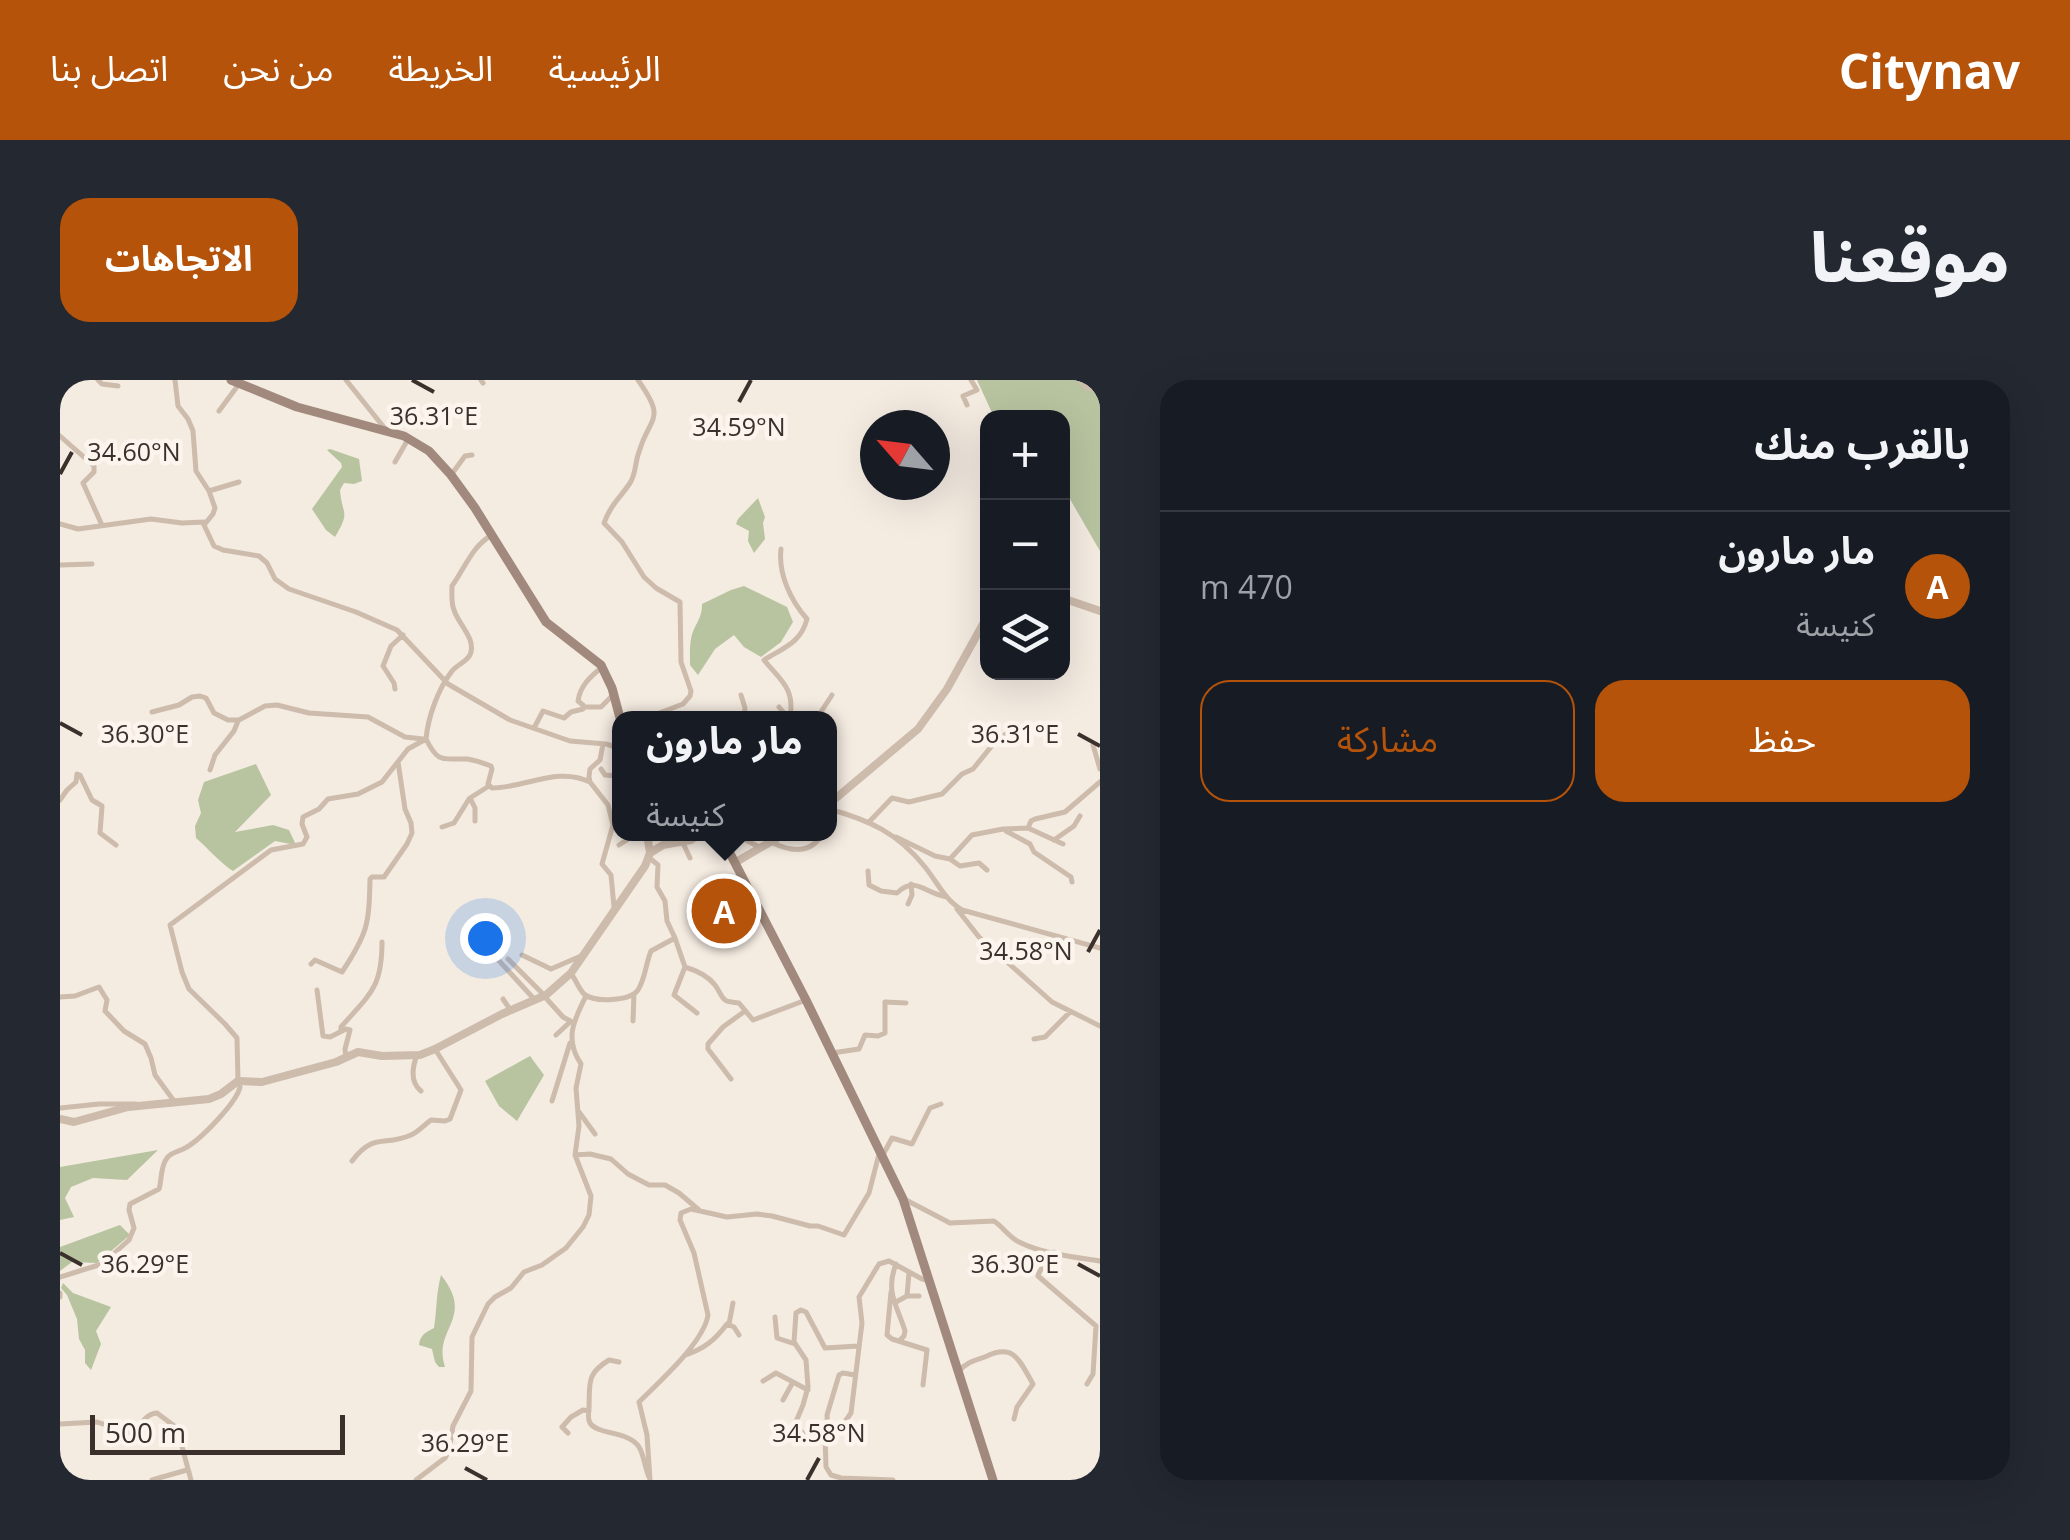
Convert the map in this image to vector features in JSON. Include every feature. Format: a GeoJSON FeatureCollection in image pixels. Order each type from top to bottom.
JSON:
{"type":"FeatureCollection","features":[{"type":"Feature","properties":{"kind":"main road"},"geometry":{"type":"LineString","coordinates":[[235,382],[297,407],[408,438],[429,451],[451,475],[546,622],[602,667],[620,711]]}},
{"type":"Feature","properties":{"kind":"main road"},"geometry":{"type":"LineString","coordinates":[[724,841],[904,1199],[993,1480]]}},
{"type":"Feature","properties":{"kind":"street"},"geometry":{"type":"LineString","coordinates":[[98,380],[118,386]]}},
{"type":"Feature","properties":{"kind":"street"},"geometry":{"type":"LineString","coordinates":[[175,380],[178,406],[193,431],[196,471],[215,510],[204,522]]}},
{"type":"Feature","properties":{"kind":"street"},"geometry":{"type":"LineString","coordinates":[[346,380],[388,432]]}},
{"type":"Feature","properties":{"kind":"street"},"geometry":{"type":"LineString","coordinates":[[638,380],[652,403],[654,419],[631,480],[604,523],[622,542],[644,577],[680,602],[682,668],[691,690],[683,704],[664,711]]}},
{"type":"Feature","properties":{"kind":"street"},"geometry":{"type":"LineString","coordinates":[[967,406],[963,396],[978,390],[970,380]]}},
{"type":"Feature","properties":{"kind":"street"},"geometry":{"type":"LineString","coordinates":[[1083,380],[1100,390]]}},
{"type":"Feature","properties":{"kind":"street"},"geometry":{"type":"LineString","coordinates":[[219,411],[235,382]]}},
{"type":"Feature","properties":{"kind":"street"},"geometry":{"type":"LineString","coordinates":[[60,436],[94,466],[93,474],[83,483],[102,524]]}},
{"type":"Feature","properties":{"kind":"street"},"geometry":{"type":"LineString","coordinates":[[395,462],[408,438]]}},
{"type":"Feature","properties":{"kind":"street"},"geometry":{"type":"LineString","coordinates":[[451,475],[465,456],[472,455]]}},
{"type":"Feature","properties":{"kind":"street"},"geometry":{"type":"LineString","coordinates":[[209,491],[239,482]]}},
{"type":"Feature","properties":{"kind":"street"},"geometry":{"type":"LineString","coordinates":[[60,524],[78,530],[152,519],[204,522]]}},
{"type":"Feature","properties":{"kind":"street"},"geometry":{"type":"LineString","coordinates":[[204,522],[214,546],[260,556],[289,590],[388,626],[402,635],[446,682],[510,720],[575,742],[612,746]]}},
{"type":"Feature","properties":{"kind":"street"},"geometry":{"type":"LineString","coordinates":[[442,827],[454,823],[470,799],[489,786],[491,766],[469,760],[445,760],[426,739],[432,711],[446,682],[454,668],[468,658],[471,649],[470,639],[454,611],[452,586],[476,546],[492,535]]}},
{"type":"Feature","properties":{"kind":"street"},"geometry":{"type":"LineString","coordinates":[[781,549],[780,562],[791,599],[807,619],[798,640],[764,660],[790,693],[790,711]]}},
{"type":"Feature","properties":{"kind":"street"},"geometry":{"type":"LineString","coordinates":[[60,565],[92,564]]}},
{"type":"Feature","properties":{"kind":"street"},"geometry":{"type":"LineString","coordinates":[[1070,601],[1100,611]]}},
{"type":"Feature","properties":{"kind":"street"},"geometry":{"type":"LineString","coordinates":[[837,802],[918,729],[946,690],[980,629]]}},
{"type":"Feature","properties":{"kind":"street"},"geometry":{"type":"LineString","coordinates":[[395,689],[383,666],[391,646],[402,635]]}},
{"type":"Feature","properties":{"kind":"street"},"geometry":{"type":"LineString","coordinates":[[602,667],[589,678],[578,701],[584,707],[602,708],[614,694]]}},
{"type":"Feature","properties":{"kind":"street"},"geometry":{"type":"LineString","coordinates":[[822,711],[832,695]]}},
{"type":"Feature","properties":{"kind":"street"},"geometry":{"type":"LineString","coordinates":[[152,712],[200,696],[206,698],[216,715],[228,720],[238,720],[265,706],[282,705],[309,713],[368,717],[408,738],[426,739]]}},
{"type":"Feature","properties":{"kind":"street"},"geometry":{"type":"LineString","coordinates":[[741,696],[745,711]]}},
{"type":"Feature","properties":{"kind":"street"},"geometry":{"type":"LineString","coordinates":[[779,706],[783,711]]}},
{"type":"Feature","properties":{"kind":"street"},"geometry":{"type":"LineString","coordinates":[[534,728],[542,711],[564,718],[584,707]]}},
{"type":"Feature","properties":{"kind":"street"},"geometry":{"type":"LineString","coordinates":[[210,770],[214,754],[234,731],[238,720]]}},
{"type":"Feature","properties":{"kind":"street"},"geometry":{"type":"LineString","coordinates":[[870,822],[892,798],[909,802],[942,794],[962,774],[973,769],[995,742],[1021,729]]}},
{"type":"Feature","properties":{"kind":"street"},"geometry":{"type":"LineString","coordinates":[[60,1277],[102,1264],[129,1240],[134,1228],[130,1204],[159,1190],[164,1161],[190,1145],[232,1104],[240,1089],[236,1038],[184,980],[170,925],[270,850],[302,844],[307,837],[304,817],[331,798],[378,785],[408,750],[426,739]]}},
{"type":"Feature","properties":{"kind":"street"},"geometry":{"type":"LineString","coordinates":[[590,782],[590,771],[600,760],[603,744]]}},
{"type":"Feature","properties":{"kind":"street"},"geometry":{"type":"LineString","coordinates":[[1093,745],[1100,769]]}},
{"type":"Feature","properties":{"kind":"street"},"geometry":{"type":"LineString","coordinates":[[311,964],[315,960],[342,972],[369,923],[371,878],[384,877],[411,836],[398,762]]}},
{"type":"Feature","properties":{"kind":"street"},"geometry":{"type":"LineString","coordinates":[[601,770],[612,776]]}},
{"type":"Feature","properties":{"kind":"street"},"geometry":{"type":"LineString","coordinates":[[60,800],[80,774],[92,800],[102,806],[100,834],[116,845]]}},
{"type":"Feature","properties":{"kind":"street"},"geometry":{"type":"LineString","coordinates":[[489,786],[577,777],[590,782],[612,808]]}},
{"type":"Feature","properties":{"kind":"street"},"geometry":{"type":"LineString","coordinates":[[1028,828],[1034,819],[1065,812],[1100,782]]}},
{"type":"Feature","properties":{"kind":"street"},"geometry":{"type":"LineString","coordinates":[[470,799],[476,820]]}},
{"type":"Feature","properties":{"kind":"street"},"geometry":{"type":"LineString","coordinates":[[837,810],[870,822],[960,866],[980,863],[988,870]]}},
{"type":"Feature","properties":{"kind":"street"},"geometry":{"type":"LineString","coordinates":[[1054,840],[1074,826],[1080,816]]}},
{"type":"Feature","properties":{"kind":"street"},"geometry":{"type":"LineString","coordinates":[[950,859],[972,835],[1003,829],[1028,828],[1063,844]]}},
{"type":"Feature","properties":{"kind":"street"},"geometry":{"type":"LineString","coordinates":[[612,829],[602,864],[611,876],[614,907]]}},
{"type":"Feature","properties":{"kind":"street"},"geometry":{"type":"LineString","coordinates":[[1003,829],[1030,844],[1034,852],[1071,877],[1072,882]]}},
{"type":"Feature","properties":{"kind":"street"},"geometry":{"type":"LineString","coordinates":[[892,835],[920,862],[978,937],[1052,1002],[1100,1026]]}},
{"type":"Feature","properties":{"kind":"street"},"geometry":{"type":"LineString","coordinates":[[619,846],[626,841]]}},
{"type":"Feature","properties":{"kind":"street"},"geometry":{"type":"LineString","coordinates":[[648,841],[649,856],[658,866],[656,888],[666,902],[667,921],[685,967],[674,994],[697,1013]]}},
{"type":"Feature","properties":{"kind":"street"},"geometry":{"type":"LineString","coordinates":[[60,1119],[74,1122],[138,1106],[215,1097],[237,1081],[258,1082],[360,1052],[417,1055],[435,1050],[541,997],[571,973],[649,856],[662,845],[682,841],[690,858]]}},
{"type":"Feature","properties":{"kind":"street"},"geometry":{"type":"LineString","coordinates":[[748,841],[760,847]]}},
{"type":"Feature","properties":{"kind":"street"},"geometry":{"type":"LineString","coordinates":[[736,862],[767,841]]}},
{"type":"Feature","properties":{"kind":"street"},"geometry":{"type":"LineString","coordinates":[[776,841],[793,852],[817,841]]}},
{"type":"Feature","properties":{"kind":"street"},"geometry":{"type":"LineString","coordinates":[[868,870],[869,885],[881,891],[897,893],[911,884],[947,897]]}},
{"type":"Feature","properties":{"kind":"street"},"geometry":{"type":"LineString","coordinates":[[908,904],[911,884]]}},
{"type":"Feature","properties":{"kind":"street"},"geometry":{"type":"LineString","coordinates":[[956,907],[1100,948]]}},
{"type":"Feature","properties":{"kind":"street"},"geometry":{"type":"LineString","coordinates":[[633,1021],[634,994],[650,951],[675,938]]}},
{"type":"Feature","properties":{"kind":"street"},"geometry":{"type":"LineString","coordinates":[[342,1031],[341,1026],[376,984],[382,942]]}},
{"type":"Feature","properties":{"kind":"street"},"geometry":{"type":"LineString","coordinates":[[482,946],[572,1022]]}},
{"type":"Feature","properties":{"kind":"street"},"geometry":{"type":"LineString","coordinates":[[522,955],[550,969],[584,954]]}},
{"type":"Feature","properties":{"kind":"street"},"geometry":{"type":"LineString","coordinates":[[508,959],[541,997]]}},
{"type":"Feature","properties":{"kind":"street"},"geometry":{"type":"LineString","coordinates":[[685,967],[711,981],[721,998],[738,1003],[757,1020],[806,1000]]}},
{"type":"Feature","properties":{"kind":"street"},"geometry":{"type":"LineString","coordinates":[[571,973],[586,996]]}},
{"type":"Feature","properties":{"kind":"street"},"geometry":{"type":"LineString","coordinates":[[60,997],[99,987],[108,1000],[104,1010],[124,1031],[145,1044],[155,1075],[176,1104]]}},
{"type":"Feature","properties":{"kind":"street"},"geometry":{"type":"LineString","coordinates":[[317,990],[322,1034],[328,1038],[350,1030],[346,1058]]}},
{"type":"Feature","properties":{"kind":"street"},"geometry":{"type":"LineString","coordinates":[[586,996],[614,998],[634,994]]}},
{"type":"Feature","properties":{"kind":"street"},"geometry":{"type":"LineString","coordinates":[[556,1035],[572,1022],[586,996]]}},
{"type":"Feature","properties":{"kind":"street"},"geometry":{"type":"LineString","coordinates":[[503,999],[511,1010]]}},
{"type":"Feature","properties":{"kind":"street"},"geometry":{"type":"LineString","coordinates":[[831,1054],[859,1049],[865,1035],[882,1036],[886,1030],[885,1002],[906,1003]]}},
{"type":"Feature","properties":{"kind":"street"},"geometry":{"type":"LineString","coordinates":[[730,1080],[708,1044],[745,1011]]}},
{"type":"Feature","properties":{"kind":"street"},"geometry":{"type":"LineString","coordinates":[[1034,1039],[1045,1037],[1070,1012]]}},
{"type":"Feature","properties":{"kind":"street"},"geometry":{"type":"LineString","coordinates":[[416,1480],[448,1453],[452,1430],[472,1391],[472,1337],[488,1304],[511,1288],[526,1270],[558,1255],[586,1223],[591,1198],[575,1154],[580,1064],[572,1051],[572,1022]]}},
{"type":"Feature","properties":{"kind":"street"},"geometry":{"type":"LineString","coordinates":[[552,1101],[571,1040]]}},
{"type":"Feature","properties":{"kind":"street"},"geometry":{"type":"LineString","coordinates":[[352,1161],[372,1142],[412,1135],[430,1120],[449,1120],[461,1090],[435,1050]]}},
{"type":"Feature","properties":{"kind":"street"},"geometry":{"type":"LineString","coordinates":[[417,1055],[414,1083],[422,1091]]}},
{"type":"Feature","properties":{"kind":"street"},"geometry":{"type":"LineString","coordinates":[[60,1108],[130,1102],[138,1106]]}},
{"type":"Feature","properties":{"kind":"street"},"geometry":{"type":"LineString","coordinates":[[650,1480],[647,1435],[639,1403],[702,1332],[708,1315],[694,1253],[679,1217],[686,1210],[727,1217],[757,1214],[818,1226],[844,1236],[866,1200],[881,1154],[892,1138],[913,1144],[930,1108],[941,1104]]}},
{"type":"Feature","properties":{"kind":"street"},"geometry":{"type":"LineString","coordinates":[[577,1109],[595,1134]]}},
{"type":"Feature","properties":{"kind":"street"},"geometry":{"type":"LineString","coordinates":[[575,1154],[610,1159],[649,1185],[665,1185],[678,1192],[699,1210]]}},
{"type":"Feature","properties":{"kind":"street"},"geometry":{"type":"LineString","coordinates":[[904,1199],[950,1223],[995,1221],[1016,1240],[1100,1261]]}},
{"type":"Feature","properties":{"kind":"street"},"geometry":{"type":"LineString","coordinates":[[1054,1252],[1038,1276],[1096,1326],[1092,1374],[1087,1384]]}},
{"type":"Feature","properties":{"kind":"street"},"geometry":{"type":"LineString","coordinates":[[775,1318],[777,1338],[795,1344],[806,1363],[808,1390],[795,1424],[806,1437],[815,1438],[844,1423],[852,1412],[862,1323],[860,1294],[880,1263],[896,1264],[930,1281]]}},
{"type":"Feature","properties":{"kind":"street"},"geometry":{"type":"LineString","coordinates":[[896,1264],[890,1282],[887,1332],[890,1338],[927,1350],[923,1385]]}},
{"type":"Feature","properties":{"kind":"street"},"geometry":{"type":"LineString","coordinates":[[908,1296],[909,1272]]}},
{"type":"Feature","properties":{"kind":"street"},"geometry":{"type":"LineString","coordinates":[[891,1292],[905,1330],[899,1340]]}},
{"type":"Feature","properties":{"kind":"street"},"geometry":{"type":"LineString","coordinates":[[895,1302],[919,1296]]}},
{"type":"Feature","properties":{"kind":"street"},"geometry":{"type":"LineString","coordinates":[[682,1356],[713,1342],[729,1324],[733,1302]]}},
{"type":"Feature","properties":{"kind":"street"},"geometry":{"type":"LineString","coordinates":[[795,1344],[795,1316],[801,1310],[806,1312],[825,1348],[858,1346]]}},
{"type":"Feature","properties":{"kind":"street"},"geometry":{"type":"LineString","coordinates":[[729,1324],[739,1335]]}},
{"type":"Feature","properties":{"kind":"street"},"geometry":{"type":"LineString","coordinates":[[959,1371],[994,1351],[1012,1352],[1033,1384],[1014,1419]]}},
{"type":"Feature","properties":{"kind":"street"},"geometry":{"type":"LineString","coordinates":[[619,1362],[610,1360],[594,1372],[588,1389],[588,1420],[637,1444],[650,1480]]}},
{"type":"Feature","properties":{"kind":"street"},"geometry":{"type":"LineString","coordinates":[[763,1381],[774,1372],[808,1390]]}},
{"type":"Feature","properties":{"kind":"street"},"geometry":{"type":"LineString","coordinates":[[855,1376],[842,1373],[838,1377],[827,1415],[826,1467],[830,1475],[841,1478],[892,1480]]}},
{"type":"Feature","properties":{"kind":"street"},"geometry":{"type":"LineString","coordinates":[[783,1400],[794,1382]]}},
{"type":"Feature","properties":{"kind":"street"},"geometry":{"type":"LineString","coordinates":[[568,1433],[562,1427],[565,1423],[583,1410],[588,1411]]}},
{"type":"Feature","properties":{"kind":"street"},"geometry":{"type":"LineString","coordinates":[[60,1424],[97,1422],[130,1433],[156,1413],[178,1428],[191,1480]]}},
{"type":"Feature","properties":{"kind":"street"},"geometry":{"type":"LineString","coordinates":[[152,1480],[188,1470]]}},
{"type":"Feature","properties":{"kind":"green space"},"geometry":{"type":"Polygon","coordinates":[[[977,380],[1100,380],[1100,551],[1070,499],[1070,410],[991,410],[977,380]]]}},
{"type":"Feature","properties":{"kind":"green space"},"geometry":{"type":"Polygon","coordinates":[[[327,450],[359,459],[362,481],[344,483],[340,490],[344,517],[335,537],[312,509],[342,467],[327,450]]]}},
{"type":"Feature","properties":{"kind":"green space"},"geometry":{"type":"Polygon","coordinates":[[[758,498],[765,517],[765,539],[754,553],[748,541],[749,531],[736,524],[758,498]]]}},
{"type":"Feature","properties":{"kind":"green space"},"geometry":{"type":"Polygon","coordinates":[[[744,586],[787,607],[793,622],[781,642],[761,657],[734,635],[715,649],[698,675],[690,665],[690,647],[702,604],[744,586]]]}},
{"type":"Feature","properties":{"kind":"green space"},"geometry":{"type":"Polygon","coordinates":[[[256,764],[271,795],[235,832],[273,825],[289,830],[296,845],[275,841],[233,871],[196,838],[195,826],[201,813],[198,800],[204,782],[256,764]]]}},
{"type":"Feature","properties":{"kind":"green space"},"geometry":{"type":"Polygon","coordinates":[[[530,1056],[544,1075],[517,1121],[499,1106],[485,1081],[530,1056]]]}},
{"type":"Feature","properties":{"kind":"green space"},"geometry":{"type":"Polygon","coordinates":[[[158,1150],[127,1180],[93,1178],[71,1187],[65,1198],[74,1217],[60,1220],[60,1167],[158,1150]]]}},
{"type":"Feature","properties":{"kind":"green space"},"geometry":{"type":"Polygon","coordinates":[[[120,1225],[130,1235],[97,1263],[72,1262],[60,1271],[60,1247],[120,1225]]]}},
{"type":"Feature","properties":{"kind":"green space"},"geometry":{"type":"Polygon","coordinates":[[[441,1275],[455,1302],[444,1342],[445,1367],[435,1362],[432,1349],[419,1345],[422,1336],[434,1328],[441,1275]]]}},
{"type":"Feature","properties":{"kind":"green space"},"geometry":{"type":"Polygon","coordinates":[[[63,1283],[73,1293],[111,1307],[96,1331],[101,1344],[91,1370],[85,1363],[77,1319],[61,1288],[63,1283]]]}},
{"type":"Feature","properties":{"kind":"place","name":"مار مارون"},"geometry":{"type":"Point","coordinates":[724,911]}}]}
